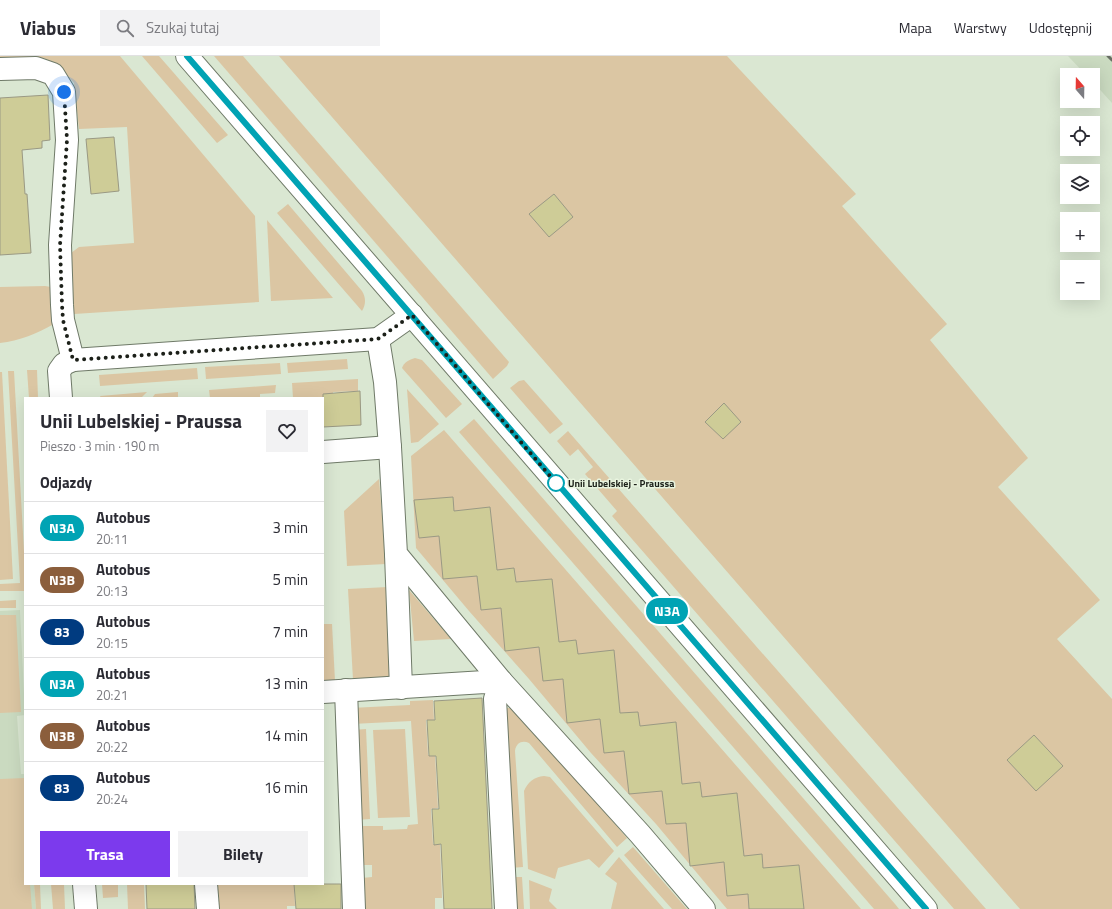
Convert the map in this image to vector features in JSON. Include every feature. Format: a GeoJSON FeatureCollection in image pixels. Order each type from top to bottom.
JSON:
{"type":"FeatureCollection","features":[{"type":"Feature","properties":{"kind":"street"},"geometry":{"type":"LineString","coordinates":[[187,56],[926,909]]}},
{"type":"Feature","properties":{"kind":"street"},"geometry":{"type":"LineString","coordinates":[[0,69],[36,68],[42,70],[53,74],[64,92],[67,140],[60,245],[62,305],[63,320],[73,360]]}},
{"type":"Feature","properties":{"kind":"street"},"geometry":{"type":"LineString","coordinates":[[61,397],[59,371],[64,364],[73,360],[378,339],[412,315]]}},
{"type":"Feature","properties":{"kind":"street"},"geometry":{"type":"LineString","coordinates":[[378,339],[385,382],[390,447],[402,688]]}},
{"type":"Feature","properties":{"kind":"street"},"geometry":{"type":"LineString","coordinates":[[324,452],[390,447]]}},
{"type":"Feature","properties":{"kind":"street"},"geometry":{"type":"LineString","coordinates":[[396,554],[501,681],[640,834],[704,909]]}},
{"type":"Feature","properties":{"kind":"street"},"geometry":{"type":"LineString","coordinates":[[324,692],[501,681]]}},
{"type":"Feature","properties":{"kind":"street"},"geometry":{"type":"LineString","coordinates":[[501,681],[495,699],[506,909]]}},
{"type":"Feature","properties":{"kind":"street"},"geometry":{"type":"LineString","coordinates":[[346,690],[354,909]]}},
{"type":"Feature","properties":{"kind":"street"},"geometry":{"type":"LineString","coordinates":[[84,885],[86,909]]}},
{"type":"Feature","properties":{"kind":"street"},"geometry":{"type":"LineString","coordinates":[[206,885],[208,909]]}},
{"type":"Feature","properties":{"kind":"shaded area"},"geometry":{"type":"Polygon","coordinates":[[[0,56],[120,56],[255,216],[259,302],[74,314],[70,313],[71,253],[79,247],[134,243],[127,127],[79,129],[74,83],[56,63],[43,58],[0,58],[0,56]]]}},
{"type":"Feature","properties":{"kind":"shaded area"},"geometry":{"type":"Polygon","coordinates":[[[142,56],[159,56],[228,135],[217,143],[142,56]]]}},
{"type":"Feature","properties":{"kind":"shaded area"},"geometry":{"type":"Polygon","coordinates":[[[214,56],[243,56],[509,362],[507,366],[493,379],[214,56]]]}},
{"type":"Feature","properties":{"kind":"shaded area"},"geometry":{"type":"Polygon","coordinates":[[[279,56],[727,56],[856,194],[842,206],[947,324],[930,340],[1028,458],[998,487],[1100,600],[1057,639],[1112,699],[1112,909],[1020,909],[279,56]]]}},
{"type":"Feature","properties":{"kind":"shaded area"},"geometry":{"type":"Polygon","coordinates":[[[1068,56],[1112,56],[1112,103],[1100,90],[1100,68],[1079,68],[1068,56]]]}},
{"type":"Feature","properties":{"kind":"shaded area"},"geometry":{"type":"Polygon","coordinates":[[[288,204],[362,291],[365,301],[362,311],[277,213],[288,204]]]}},
{"type":"Feature","properties":{"kind":"shaded area"},"geometry":{"type":"Polygon","coordinates":[[[267,220],[333,298],[271,301],[267,220]]]}},
{"type":"Feature","properties":{"kind":"shaded area"},"geometry":{"type":"Polygon","coordinates":[[[0,287],[51,287],[54,324],[28,336],[0,343],[0,287]]]}},
{"type":"Feature","properties":{"kind":"shaded area"},"geometry":{"type":"Polygon","coordinates":[[[415,358],[422,360],[462,404],[446,418],[402,368],[404,364],[415,358]]]}},
{"type":"Feature","properties":{"kind":"shaded area"},"geometry":{"type":"Polygon","coordinates":[[[347,359],[348,369],[288,373],[287,363],[347,359]]]}},
{"type":"Feature","properties":{"kind":"shaded area"},"geometry":{"type":"Polygon","coordinates":[[[280,363],[281,374],[206,379],[205,367],[280,363]]]}},
{"type":"Feature","properties":{"kind":"shaded area"},"geometry":{"type":"Polygon","coordinates":[[[197,368],[198,379],[100,386],[99,375],[197,368]]]}},
{"type":"Feature","properties":{"kind":"shaded area"},"geometry":{"type":"Polygon","coordinates":[[[27,370],[37,370],[38,397],[29,397],[27,370]]]}},
{"type":"Feature","properties":{"kind":"shaded area"},"geometry":{"type":"Polygon","coordinates":[[[8,371],[14,371],[24,552],[24,591],[0,591],[0,584],[20,583],[8,371]]]}},
{"type":"Feature","properties":{"kind":"shaded area"},"geometry":{"type":"Polygon","coordinates":[[[0,372],[2,372],[13,579],[0,580],[0,372]]]}},
{"type":"Feature","properties":{"kind":"shaded area"},"geometry":{"type":"Polygon","coordinates":[[[358,379],[358,391],[333,392],[334,401],[324,397],[293,397],[292,383],[358,379]]]}},
{"type":"Feature","properties":{"kind":"shaded area"},"geometry":{"type":"Polygon","coordinates":[[[524,380],[563,424],[550,434],[510,388],[519,381],[524,380]]]}},
{"type":"Feature","properties":{"kind":"shaded area"},"geometry":{"type":"Polygon","coordinates":[[[276,385],[275,393],[260,394],[260,397],[210,397],[209,390],[276,385]]]}},
{"type":"Feature","properties":{"kind":"shaded area"},"geometry":{"type":"Polygon","coordinates":[[[407,389],[439,424],[418,442],[411,443],[407,389]]]}},
{"type":"Feature","properties":{"kind":"shaded area"},"geometry":{"type":"Polygon","coordinates":[[[147,392],[142,397],[100,396],[147,392]]]}},
{"type":"Feature","properties":{"kind":"shaded area"},"geometry":{"type":"Polygon","coordinates":[[[178,392],[178,397],[153,397],[155,394],[178,392]]]}},
{"type":"Feature","properties":{"kind":"shaded area"},"geometry":{"type":"Polygon","coordinates":[[[474,419],[899,909],[874,909],[459,432],[474,419]]]}},
{"type":"Feature","properties":{"kind":"shaded area"},"geometry":{"type":"Polygon","coordinates":[[[444,430],[861,909],[727,909],[656,824],[591,753],[416,548],[411,456],[444,430]]]}},
{"type":"Feature","properties":{"kind":"shaded area"},"geometry":{"type":"Polygon","coordinates":[[[568,431],[986,909],[954,909],[612,516],[617,511],[585,474],[593,467],[578,449],[570,456],[557,441],[568,431]]]}},
{"type":"Feature","properties":{"kind":"shaded area"},"geometry":{"type":"Polygon","coordinates":[[[379,479],[386,564],[347,566],[344,511],[379,479]]]}},
{"type":"Feature","properties":{"kind":"shaded area"},"geometry":{"type":"Polygon","coordinates":[[[388,587],[394,678],[353,680],[348,589],[388,587]]]}},
{"type":"Feature","properties":{"kind":"shaded area"},"geometry":{"type":"Polygon","coordinates":[[[409,590],[451,639],[414,641],[409,590]]]}},
{"type":"Feature","properties":{"kind":"shaded area"},"geometry":{"type":"Polygon","coordinates":[[[16,600],[16,608],[0,608],[0,601],[16,600]]]}},
{"type":"Feature","properties":{"kind":"shaded area"},"geometry":{"type":"Polygon","coordinates":[[[20,610],[24,715],[17,716],[21,774],[24,774],[24,885],[34,885],[36,909],[0,909],[0,611],[20,610]]]}},
{"type":"Feature","properties":{"kind":"shaded area"},"geometry":{"type":"Polygon","coordinates":[[[0,615],[16,615],[21,712],[0,713],[0,615]]]}},
{"type":"Feature","properties":{"kind":"shaded area"},"geometry":{"type":"Polygon","coordinates":[[[324,624],[332,624],[335,681],[324,682],[324,624]]]}},
{"type":"Feature","properties":{"kind":"shaded area"},"geometry":{"type":"Polygon","coordinates":[[[433,700],[434,720],[426,720],[428,755],[435,755],[438,808],[431,809],[433,844],[440,844],[442,898],[435,898],[435,909],[363,909],[362,878],[372,877],[372,865],[361,865],[359,826],[383,826],[383,830],[407,829],[408,825],[418,824],[411,721],[352,724],[351,708],[410,705],[410,701],[433,700]]]}},
{"type":"Feature","properties":{"kind":"shaded area"},"geometry":{"type":"Polygon","coordinates":[[[511,708],[537,733],[627,838],[617,847],[529,743],[522,742],[518,744],[515,751],[523,867],[510,868],[504,710],[511,708]]]}},
{"type":"Feature","properties":{"kind":"shaded area"},"geometry":{"type":"Polygon","coordinates":[[[366,729],[370,819],[357,820],[353,730],[366,729]]]}},
{"type":"Feature","properties":{"kind":"shaded area"},"geometry":{"type":"Polygon","coordinates":[[[405,729],[410,817],[378,818],[373,730],[405,729]]]}},
{"type":"Feature","properties":{"kind":"shaded area"},"geometry":{"type":"Polygon","coordinates":[[[544,776],[550,777],[614,851],[599,868],[589,859],[558,868],[555,879],[528,869],[524,791],[532,780],[544,776]]]}},
{"type":"Feature","properties":{"kind":"shaded area"},"geometry":{"type":"Polygon","coordinates":[[[24,778],[24,885],[30,885],[32,909],[0,909],[0,779],[24,778]]]}},
{"type":"Feature","properties":{"kind":"shaded area"},"geometry":{"type":"Polygon","coordinates":[[[633,847],[687,909],[672,909],[624,855],[633,847]]]}},
{"type":"Feature","properties":{"kind":"shaded area"},"geometry":{"type":"Polygon","coordinates":[[[619,857],[664,909],[611,909],[617,883],[605,874],[619,857]]]}},
{"type":"Feature","properties":{"kind":"shaded area"},"geometry":{"type":"Polygon","coordinates":[[[511,877],[522,877],[524,909],[512,909],[511,877]]]}},
{"type":"Feature","properties":{"kind":"shaded area"},"geometry":{"type":"Polygon","coordinates":[[[529,880],[552,889],[549,901],[557,909],[530,909],[529,880]]]}},
{"type":"Feature","properties":{"kind":"shaded area"},"geometry":{"type":"Polygon","coordinates":[[[34,885],[40,885],[41,909],[36,909],[34,885]]]}},
{"type":"Feature","properties":{"kind":"shaded area"},"geometry":{"type":"Polygon","coordinates":[[[51,885],[64,885],[65,909],[53,909],[51,885]]]}},
{"type":"Feature","properties":{"kind":"shaded area"},"geometry":{"type":"Polygon","coordinates":[[[102,885],[118,885],[118,897],[103,898],[102,885]]]}},
{"type":"Feature","properties":{"kind":"shaded area"},"geometry":{"type":"Polygon","coordinates":[[[127,885],[144,885],[145,909],[128,909],[127,885]]]}},
{"type":"Feature","properties":{"kind":"shaded area"},"geometry":{"type":"Polygon","coordinates":[[[215,885],[294,885],[295,906],[287,906],[287,909],[217,909],[215,885]]]}},
{"type":"Feature","properties":{"kind":"building"},"geometry":{"type":"Polygon","coordinates":[[[48,95],[50,140],[42,141],[42,148],[22,150],[31,253],[0,255],[0,98],[48,95]]]}},
{"type":"Feature","properties":{"kind":"building"},"geometry":{"type":"Polygon","coordinates":[[[114,137],[119,191],[91,194],[86,139],[114,137]]]}},
{"type":"Feature","properties":{"kind":"building"},"geometry":{"type":"Polygon","coordinates":[[[554,194],[573,217],[549,237],[529,214],[554,194]]]}},
{"type":"Feature","properties":{"kind":"building"},"geometry":{"type":"Polygon","coordinates":[[[360,391],[361,425],[324,427],[323,394],[360,391]]]}},
{"type":"Feature","properties":{"kind":"building"},"geometry":{"type":"Polygon","coordinates":[[[724,403],[741,422],[723,439],[705,422],[724,403]]]}},
{"type":"Feature","properties":{"kind":"building"},"geometry":{"type":"Polygon","coordinates":[[[453,497],[454,511],[490,507],[497,570],[514,568],[516,582],[552,579],[559,642],[576,640],[578,654],[614,650],[620,713],[638,712],[640,726],[676,722],[682,784],[700,782],[702,797],[737,793],[744,856],[762,854],[763,868],[799,865],[804,909],[749,909],[748,894],[727,896],[724,862],[690,866],[686,823],[666,824],[662,791],[629,794],[624,751],[604,753],[600,719],[567,723],[563,679],[543,681],[539,647],[505,651],[501,608],[481,610],[477,576],[443,579],[439,536],[419,538],[414,500],[453,497]]]}},
{"type":"Feature","properties":{"kind":"building"},"geometry":{"type":"Polygon","coordinates":[[[482,698],[492,909],[444,909],[441,844],[434,845],[432,809],[439,809],[436,756],[429,756],[427,720],[435,720],[434,701],[482,698]]]}},
{"type":"Feature","properties":{"kind":"building"},"geometry":{"type":"Polygon","coordinates":[[[1034,735],[1063,766],[1036,791],[1007,760],[1034,735]]]}},
{"type":"Feature","properties":{"kind":"building"},"geometry":{"type":"Polygon","coordinates":[[[341,884],[341,909],[296,909],[294,885],[341,884]]]}},
{"type":"Feature","properties":{"kind":"building"},"geometry":{"type":"Polygon","coordinates":[[[146,885],[194,885],[195,909],[147,909],[146,885]]]}},
{"type":"Feature","properties":{"kind":"railway"},"geometry":{"type":"LineString","coordinates":[[1108,56],[1112,60]]}},
{"type":"Feature","properties":{"kind":"bus line","name":"N3A"},"geometry":{"type":"LineString","coordinates":[[187,56],[926,909]]}},
{"type":"Feature","properties":{"kind":"place","name":"Unii Lubelskiej - Praussa"},"geometry":{"type":"Point","coordinates":[556,483]}},
{"type":"Feature","properties":{"kind":"route"},"geometry":{"type":"LineString","coordinates":[[64,92],[67,140],[60,245],[62,305],[63,320],[73,360],[378,339],[412,315],[556,483]]}}]}
